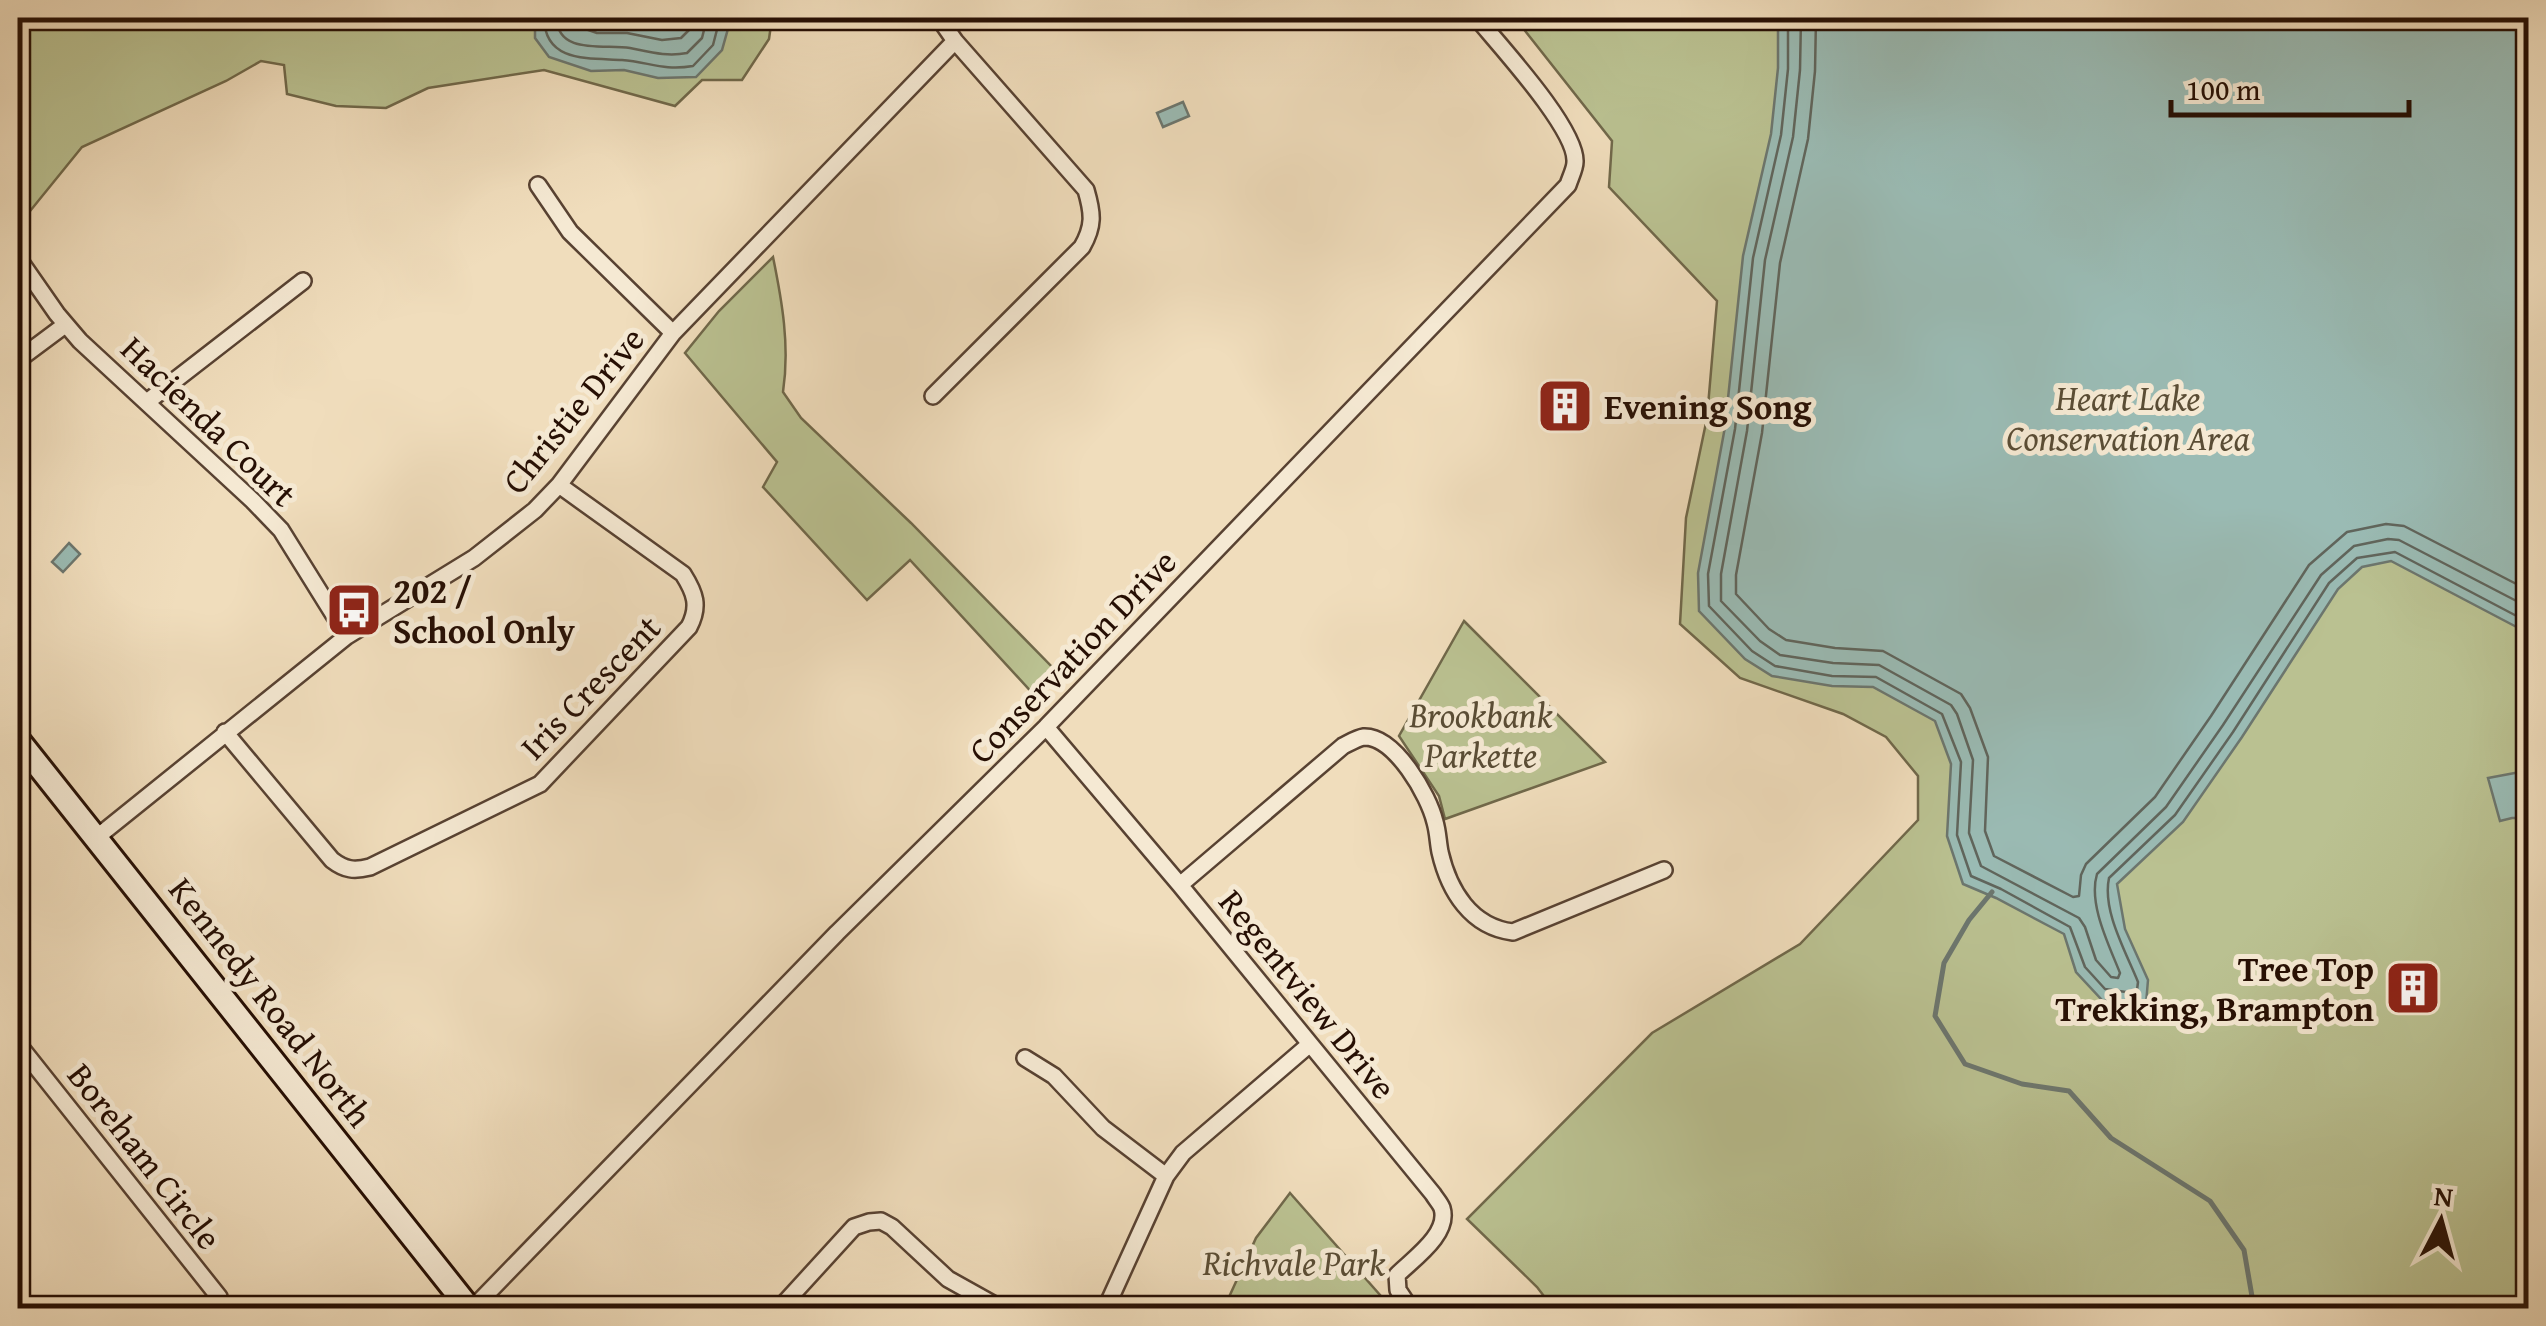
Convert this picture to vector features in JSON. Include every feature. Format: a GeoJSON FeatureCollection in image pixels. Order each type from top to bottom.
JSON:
{"type":"FeatureCollection","features":[{"type":"Feature","properties":{"kind":"main road","name":"Kennedy Road North"},"geometry":{"type":"LineString","coordinates":[[18,740],[471,1308]]}},
{"type":"Feature","properties":{"kind":"street"},"geometry":{"type":"LineString","coordinates":[[933,396],[1082,247],[1091,232],[1086,190],[939,18]]}},
{"type":"Feature","properties":{"kind":"street","name":"Conservation Drive"},"geometry":{"type":"LineString","coordinates":[[471,1308],[837,932],[1046,728],[1568,185],[1576,160],[1570,140],[1558,119],[1477,18]]}},
{"type":"Feature","properties":{"kind":"street","name":"Christie Drive"},"geometry":{"type":"LineString","coordinates":[[96,838],[347,636],[474,558],[535,510],[674,333],[956,40]]}},
{"type":"Feature","properties":{"kind":"street"},"geometry":{"type":"LineString","coordinates":[[538,185],[570,232],[674,333]]}},
{"type":"Feature","properties":{"kind":"street","name":"Hacienda Court"},"geometry":{"type":"LineString","coordinates":[[18,258],[66,325],[280,530],[347,636]]}},
{"type":"Feature","properties":{"kind":"street"},"geometry":{"type":"LineString","coordinates":[[148,402],[303,282]]}},
{"type":"Feature","properties":{"kind":"street"},"geometry":{"type":"LineString","coordinates":[[18,360],[66,325]]}},
{"type":"Feature","properties":{"kind":"street","name":"Iris Crescent"},"geometry":{"type":"LineString","coordinates":[[225,732],[343,869],[370,867],[540,784],[688,627],[695,616],[696,602],[683,574],[559,484]]}},
{"type":"Feature","properties":{"kind":"street","name":"Regentview Drive"},"geometry":{"type":"LineString","coordinates":[[1046,728],[1434,1194],[1443,1212],[1442,1226],[1397,1276],[1398,1290],[1410,1308]]}},
{"type":"Feature","properties":{"kind":"street"},"geometry":{"type":"LineString","coordinates":[[1180,885],[1343,746],[1366,737],[1393,750],[1406,766],[1435,820],[1449,881],[1461,902],[1490,927],[1513,932],[1664,870]]}},
{"type":"Feature","properties":{"kind":"street","name":"Boreham Circle"},"geometry":{"type":"LineString","coordinates":[[18,1044],[219,1297],[221,1308]]}},
{"type":"Feature","properties":{"kind":"street"},"geometry":{"type":"LineString","coordinates":[[1106,1308],[1166,1176],[1183,1153],[1310,1044]]}},
{"type":"Feature","properties":{"kind":"street"},"geometry":{"type":"LineString","coordinates":[[1025,1058],[1054,1076],[1104,1128],[1166,1176]]}},
{"type":"Feature","properties":{"kind":"street"},"geometry":{"type":"LineString","coordinates":[[780,1308],[854,1227],[881,1221],[948,1279],[1000,1308]]}},
{"type":"Feature","properties":{"kind":"green space"},"geometry":{"type":"Polygon","coordinates":[[[18,18],[772,18],[769,39],[742,80],[702,80],[675,106],[544,70],[428,88],[386,108],[336,106],[287,94],[284,65],[261,61],[82,147],[22,221],[18,215],[18,18]]]}},
{"type":"Feature","properties":{"kind":"green space","name":"Heart Lake Conservation Area"},"geometry":{"type":"Polygon","coordinates":[[[1515,18],[2528,18],[2528,1308],[1553,1308],[1537,1287],[1467,1219],[1652,1033],[1800,944],[1918,820],[1918,776],[1886,737],[1843,714],[1740,678],[1680,624],[1686,518],[1707,418],[1717,301],[1609,187],[1612,141],[1515,18]]]}},
{"type":"Feature","properties":{"kind":"green space"},"geometry":{"type":"Polygon","coordinates":[[[773,257],[785,341],[783,392],[801,418],[1058,673],[1037,698],[910,560],[867,600],[763,487],[777,462],[685,353],[719,311],[773,257]]]}},
{"type":"Feature","properties":{"kind":"green space","name":"Brookbank Parkette"},"geometry":{"type":"Polygon","coordinates":[[[1464,621],[1605,762],[1445,819],[1439,796],[1399,736],[1464,621]]]}},
{"type":"Feature","properties":{"kind":"green space","name":"Richvale Park"},"geometry":{"type":"Polygon","coordinates":[[[1290,1193],[1392,1308],[1224,1308],[1256,1238],[1290,1193]]]}},
{"type":"Feature","properties":{"kind":"water"},"geometry":{"type":"Polygon","coordinates":[[[535,18],[731,18],[722,50],[696,77],[658,78],[624,70],[591,71],[549,57],[535,38],[535,18]]]}},
{"type":"Feature","properties":{"kind":"water"},"geometry":{"type":"Polygon","coordinates":[[[1778,18],[2497,18],[2528,22],[2528,633],[2391,561],[2362,567],[2338,589],[2183,822],[2117,884],[2125,929],[2148,980],[2146,1004],[2102,1000],[2076,972],[2064,934],[1963,884],[1947,836],[1951,764],[1935,721],[1873,687],[1832,686],[1772,676],[1745,659],[1699,611],[1698,573],[1725,427],[1743,256],[1771,134],[1778,68],[1778,18]]]}},
{"type":"Feature","properties":{"kind":"water"},"geometry":{"type":"Polygon","coordinates":[[[1183,102],[1189,116],[1163,127],[1157,113],[1183,102]]]}},
{"type":"Feature","properties":{"kind":"water"},"geometry":{"type":"Polygon","coordinates":[[[69,543],[80,554],[63,572],[52,562],[69,543]]]}},
{"type":"Feature","properties":{"kind":"water"},"geometry":{"type":"Polygon","coordinates":[[[2528,773],[2528,818],[2500,821],[2488,778],[2528,773]]]}},
{"type":"Feature","properties":{"kind":"waterway"},"geometry":{"type":"LineString","coordinates":[[1992,892],[1969,920],[1944,963],[1935,1016],[1965,1064],[2022,1084],[2069,1091],[2111,1138],[2210,1201],[2244,1250],[2254,1308]]}},
{"type":"Feature","properties":{"kind":"place","name":"Evening Song"},"geometry":{"type":"Point","coordinates":[1565,406]}},
{"type":"Feature","properties":{"kind":"place","name":"202 / School Only"},"geometry":{"type":"Point","coordinates":[354,610]}},
{"type":"Feature","properties":{"kind":"place","name":"Tree Top Trekking, Brampton"},"geometry":{"type":"Point","coordinates":[2413,988]}}]}
